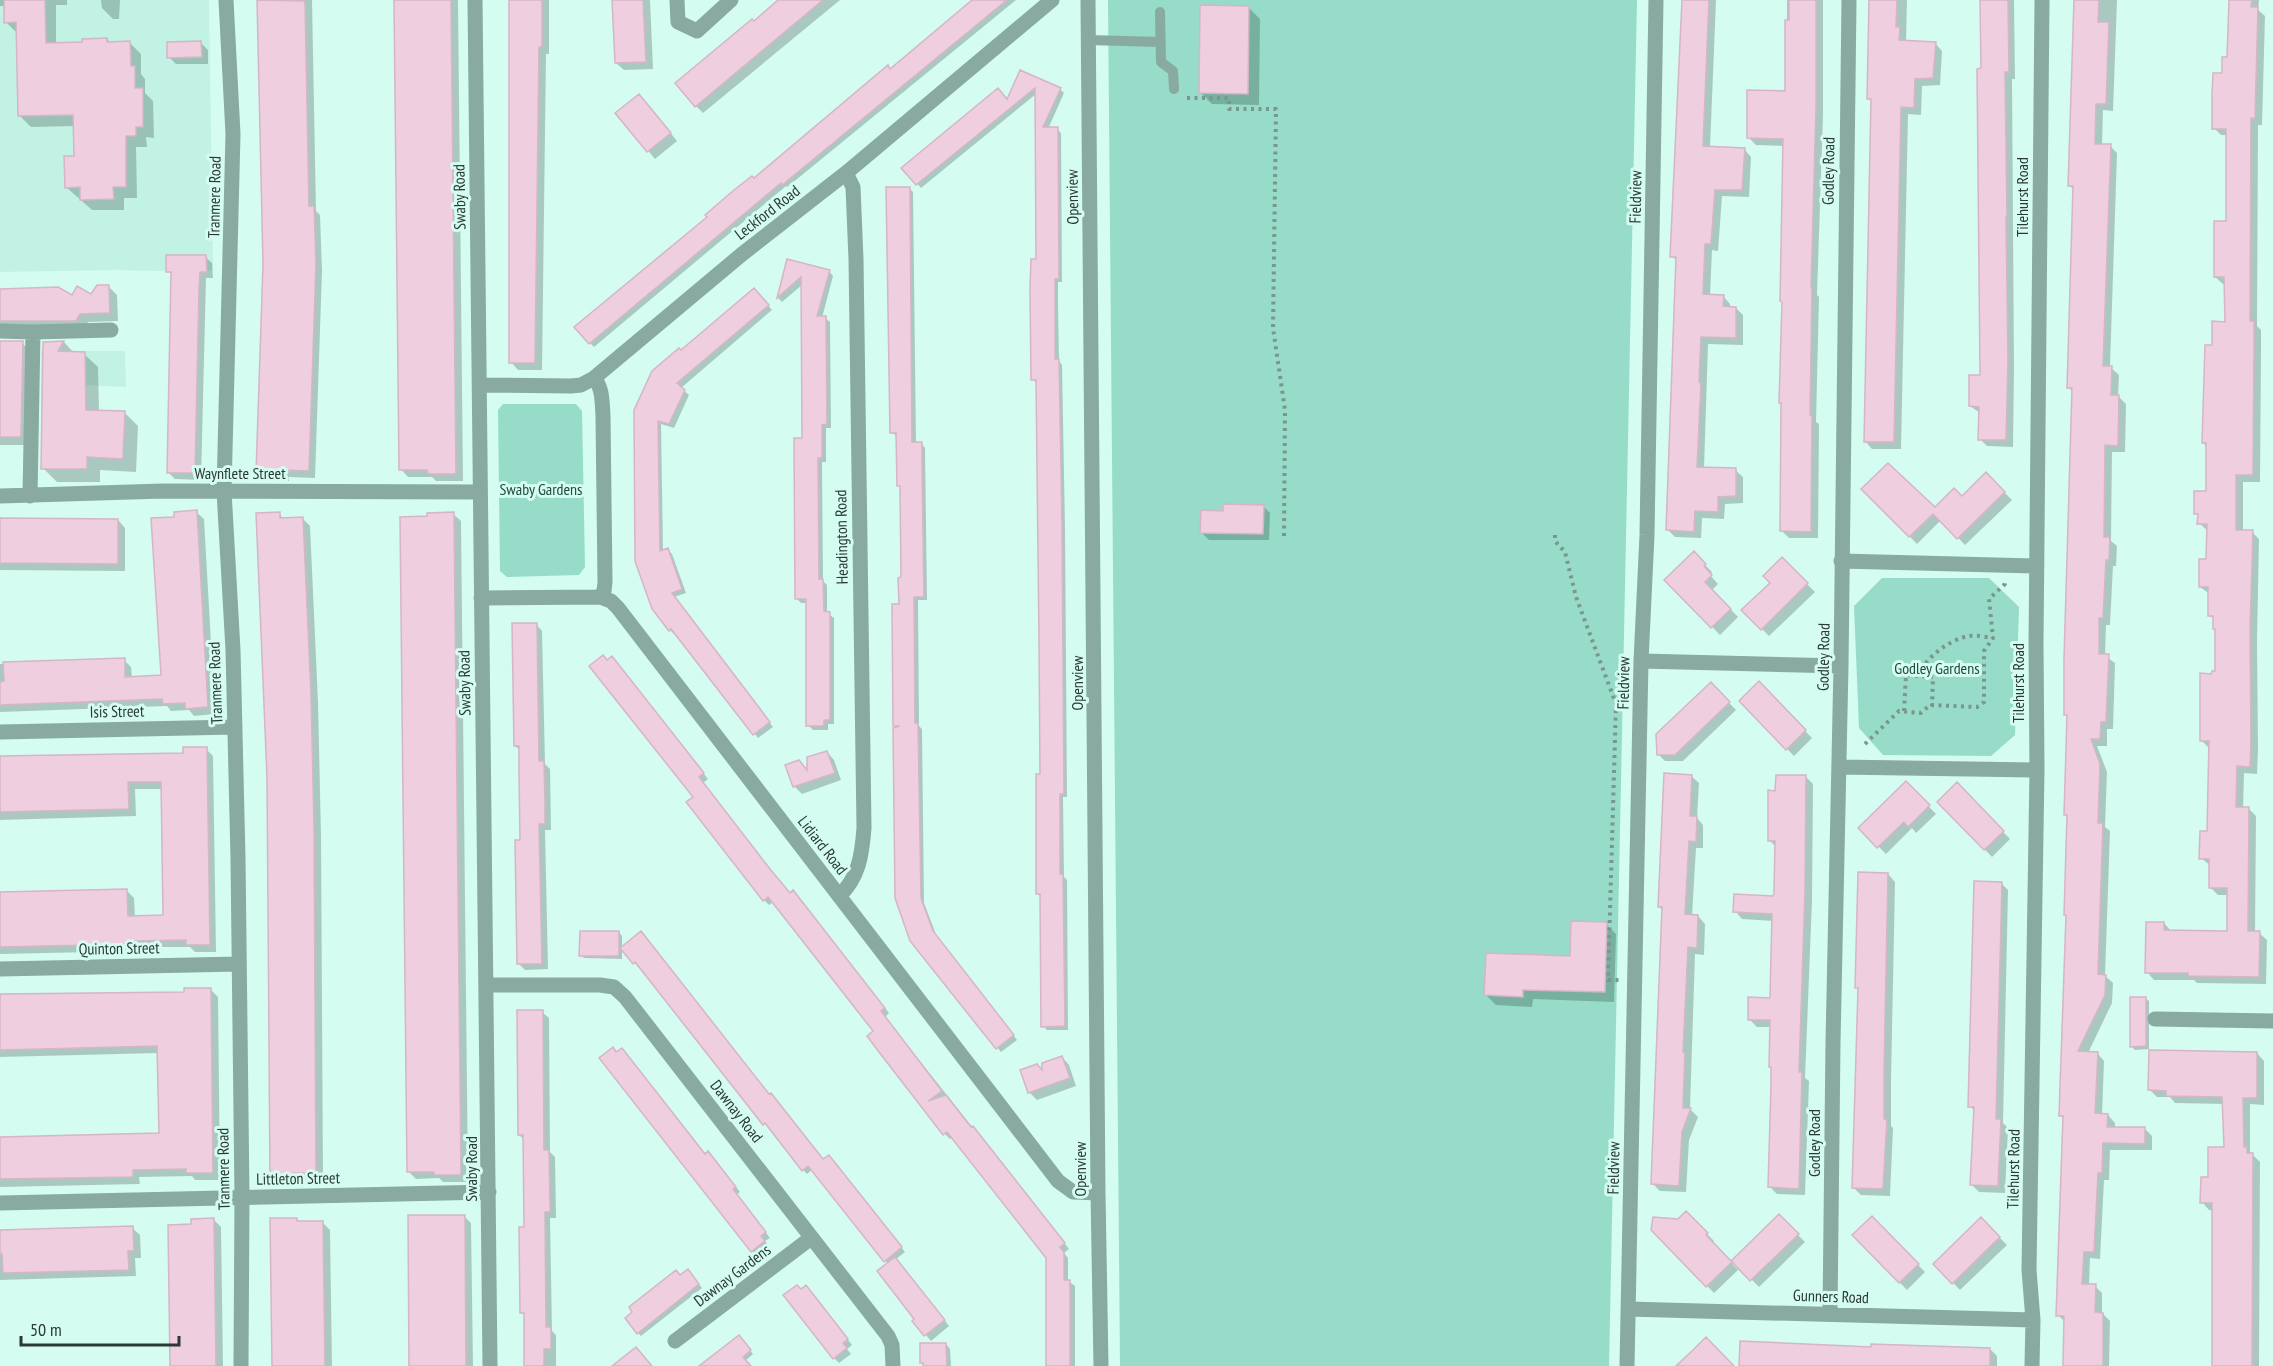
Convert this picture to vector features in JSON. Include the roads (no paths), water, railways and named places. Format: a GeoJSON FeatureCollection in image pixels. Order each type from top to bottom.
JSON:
{"type":"FeatureCollection","features":[{"type":"Feature","properties":{"kind":"street","name":"Tranmere Road"},"geometry":{"type":"LineString","coordinates":[[226,0],[233,134],[224,491],[235,727],[242,1197],[241,1366]]}},
{"type":"Feature","properties":{"kind":"street","name":"Swaby Road"},"geometry":{"type":"LineString","coordinates":[[475,0],[490,1366]]}},
{"type":"Feature","properties":{"kind":"street"},"geometry":{"type":"LineString","coordinates":[[677,0],[678,22],[697,32],[731,0]]}},
{"type":"Feature","properties":{"kind":"street","name":"Leckford Road"},"geometry":{"type":"LineString","coordinates":[[480,385],[571,386],[581,385],[594,378],[741,255],[846,173],[1052,0]]}},
{"type":"Feature","properties":{"kind":"street","name":"Openview"},"geometry":{"type":"LineString","coordinates":[[1088,0],[1101,1366]]}},
{"type":"Feature","properties":{"kind":"street","name":"Fieldview"},"geometry":{"type":"LineString","coordinates":[[1627,1366],[1641,661],[1647,523],[1656,0]]}},
{"type":"Feature","properties":{"kind":"street","name":"Godley Road"},"geometry":{"type":"LineString","coordinates":[[1830,1314],[1849,0]]}},
{"type":"Feature","properties":{"kind":"street","name":"Tilehurst Road"},"geometry":{"type":"LineString","coordinates":[[2032,1366],[2033,1320],[2029,1270],[2037,771],[2042,0]]}},
{"type":"Feature","properties":{"kind":"street","name":"Headington Road"},"geometry":{"type":"LineString","coordinates":[[839,896],[849,887],[861,859],[864,828],[856,259],[854,187],[846,173]]}},
{"type":"Feature","properties":{"kind":"street"},"geometry":{"type":"LineString","coordinates":[[0,331],[111,330]]}},
{"type":"Feature","properties":{"kind":"street"},"geometry":{"type":"LineString","coordinates":[[30,496],[33,332]]}},
{"type":"Feature","properties":{"kind":"street"},"geometry":{"type":"LineString","coordinates":[[481,598],[600,597],[604,591],[603,416],[598,382],[594,378]]}},
{"type":"Feature","properties":{"kind":"street","name":"Waynflete Street"},"geometry":{"type":"LineString","coordinates":[[0,496],[224,491],[480,492]]}},
{"type":"Feature","properties":{"kind":"street"},"geometry":{"type":"LineString","coordinates":[[1841,561],[2037,566]]}},
{"type":"Feature","properties":{"kind":"street","name":"Lidiard Road"},"geometry":{"type":"LineString","coordinates":[[600,597],[610,601],[618,608],[1058,1181],[1073,1192],[1098,1193]]}},
{"type":"Feature","properties":{"kind":"street"},"geometry":{"type":"LineString","coordinates":[[1641,661],[1841,666]]}},
{"type":"Feature","properties":{"kind":"street","name":"Isis Street"},"geometry":{"type":"LineString","coordinates":[[0,732],[235,727]]}},
{"type":"Feature","properties":{"kind":"street"},"geometry":{"type":"LineString","coordinates":[[1839,767],[2037,771]]}},
{"type":"Feature","properties":{"kind":"street","name":"Quinton Street"},"geometry":{"type":"LineString","coordinates":[[0,969],[239,964]]}},
{"type":"Feature","properties":{"kind":"street","name":"Dawnay Road"},"geometry":{"type":"LineString","coordinates":[[487,985],[614,987],[625,997],[888,1336],[892,1344],[893,1366]]}},
{"type":"Feature","properties":{"kind":"street"},"geometry":{"type":"LineString","coordinates":[[2155,1019],[2273,1021]]}},
{"type":"Feature","properties":{"kind":"street","name":"Littleton Street"},"geometry":{"type":"LineString","coordinates":[[0,1203],[489,1192]]}},
{"type":"Feature","properties":{"kind":"street","name":"Dawnay Gardens"},"geometry":{"type":"LineString","coordinates":[[675,1341],[811,1238]]}},
{"type":"Feature","properties":{"kind":"street","name":"Gunners Road"},"geometry":{"type":"LineString","coordinates":[[1628,1309],[2033,1320]]}},
{"type":"Feature","properties":{"kind":"lane"},"geometry":{"type":"LineString","coordinates":[[1160,12],[1161,62],[1173,71],[1174,89]]}},
{"type":"Feature","properties":{"kind":"lane"},"geometry":{"type":"LineString","coordinates":[[1088,40],[1160,42]]}},
{"type":"Feature","properties":{"kind":"park label","name":"Swaby Gardens"},"geometry":{"type":"Point","coordinates":[541,489]}},
{"type":"Feature","properties":{"kind":"park label","name":"Godley Gardens"},"geometry":{"type":"Point","coordinates":[1937,668]}}]}
